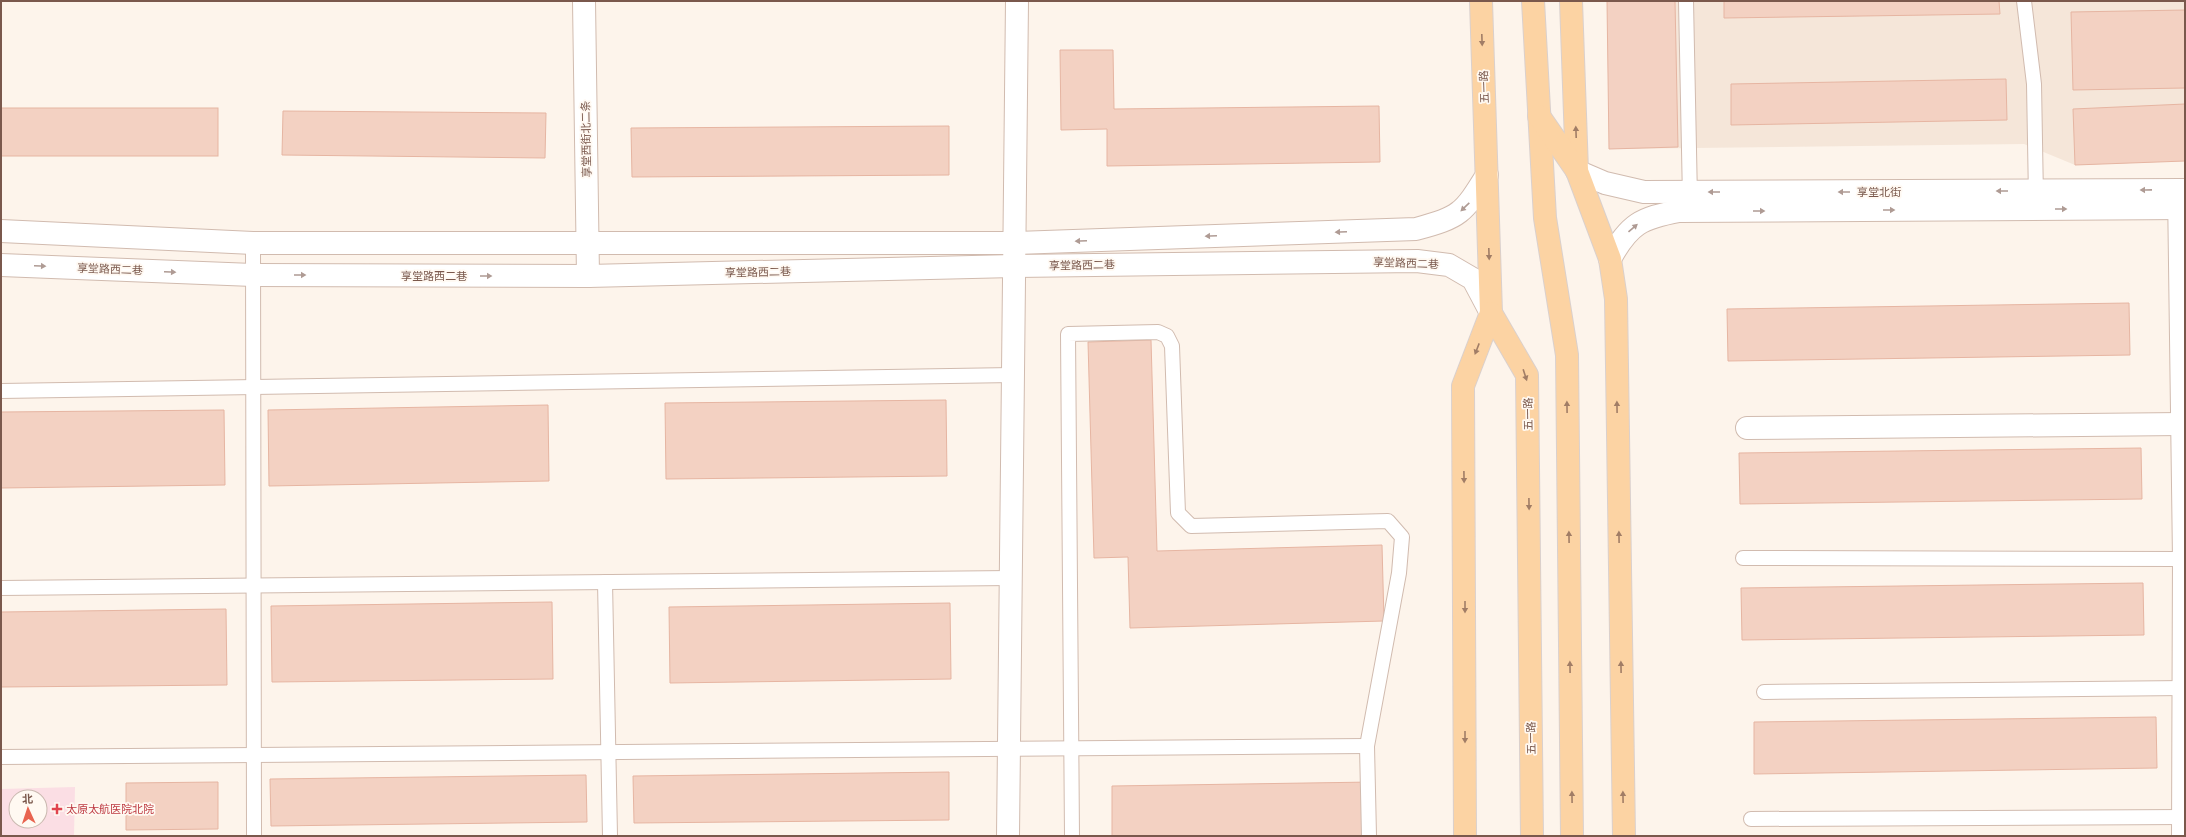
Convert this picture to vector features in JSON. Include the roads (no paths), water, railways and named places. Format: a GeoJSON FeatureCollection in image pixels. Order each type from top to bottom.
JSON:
{"type":"FeatureCollection","features":[{"type":"Feature","properties":{"kind":"main road","name":"五一路"},"geometry":{"type":"LineString","coordinates":[[1482,1],[1491,313],[1527,376],[1532,836]]}},
{"type":"Feature","properties":{"kind":"main road"},"geometry":{"type":"LineString","coordinates":[[1533,1],[1545,218],[1567,355],[1572,836]]}},
{"type":"Feature","properties":{"kind":"main road"},"geometry":{"type":"LineString","coordinates":[[1571,1],[1577,171]]}},
{"type":"Feature","properties":{"kind":"main road"},"geometry":{"type":"LineString","coordinates":[[1539,116],[1577,171],[1610,259],[1616,299],[1624,836]]}},
{"type":"Feature","properties":{"kind":"main road"},"geometry":{"type":"LineString","coordinates":[[1465,836],[1463,386],[1491,313]]}},
{"type":"Feature","properties":{"kind":"street","name":"享堂西街北二条"},"geometry":{"type":"LineString","coordinates":[[584,1],[588,276]]}},
{"type":"Feature","properties":{"kind":"street"},"geometry":{"type":"LineString","coordinates":[[1008,836],[1017,1]]}},
{"type":"Feature","properties":{"kind":"street","name":"享堂北街"},"geometry":{"type":"LineString","coordinates":[[1577,171],[1605,183],[1690,202],[2182,199]]}},
{"type":"Feature","properties":{"kind":"street"},"geometry":{"type":"LineString","coordinates":[[1,231],[253,243],[1015,243],[1416,229],[1448,221],[1467,207],[1487,176]]}},
{"type":"Feature","properties":{"kind":"street"},"geometry":{"type":"LineString","coordinates":[[2182,199],[2182,424],[2185,558],[2184,823]]}},
{"type":"Feature","properties":{"kind":"street","name":"享堂北街"},"geometry":{"type":"LineString","coordinates":[[1610,259],[1619,243],[1634,226],[1654,216],[1690,202]]}},
{"type":"Feature","properties":{"kind":"street","name":"享堂路西二巷"},"geometry":{"type":"LineString","coordinates":[[1,265],[253,275],[588,276],[1014,266],[1417,261],[1449,265],[1473,279],[1491,313]]}},
{"type":"Feature","properties":{"kind":"street"},"geometry":{"type":"LineString","coordinates":[[1747,428],[2182,424]]}},
{"type":"Feature","properties":{"kind":"lane"},"geometry":{"type":"LineString","coordinates":[[1686,1],[1690,202]]}},
{"type":"Feature","properties":{"kind":"lane"},"geometry":{"type":"LineString","coordinates":[[2024,1],[2034,84],[2036,200]]}},
{"type":"Feature","properties":{"kind":"lane"},"geometry":{"type":"LineString","coordinates":[[253,243],[254,836]]}},
{"type":"Feature","properties":{"kind":"lane"},"geometry":{"type":"LineString","coordinates":[[1072,836],[1068,334],[1158,332],[1167,336],[1172,346],[1178,513],[1191,526],[1388,521],[1402,537],[1399,573],[1367,746],[1369,836]]}},
{"type":"Feature","properties":{"kind":"lane"},"geometry":{"type":"LineString","coordinates":[[1,391],[1013,375]]}},
{"type":"Feature","properties":{"kind":"lane"},"geometry":{"type":"LineString","coordinates":[[1743,558],[2185,558]]}},
{"type":"Feature","properties":{"kind":"lane"},"geometry":{"type":"LineString","coordinates":[[1,588],[1010,578]]}},
{"type":"Feature","properties":{"kind":"lane"},"geometry":{"type":"LineString","coordinates":[[605,582],[610,836]]}},
{"type":"Feature","properties":{"kind":"lane"},"geometry":{"type":"LineString","coordinates":[[1764,692],[2184,688]]}},
{"type":"Feature","properties":{"kind":"lane"},"geometry":{"type":"LineString","coordinates":[[1,757],[1367,746]]}},
{"type":"Feature","properties":{"kind":"lane"},"geometry":{"type":"LineString","coordinates":[[1751,820],[2184,823]]}},
{"type":"Feature","properties":{"kind":"place","name":"太原太航医院北院"},"geometry":{"type":"Point","coordinates":[57,809]}}]}
